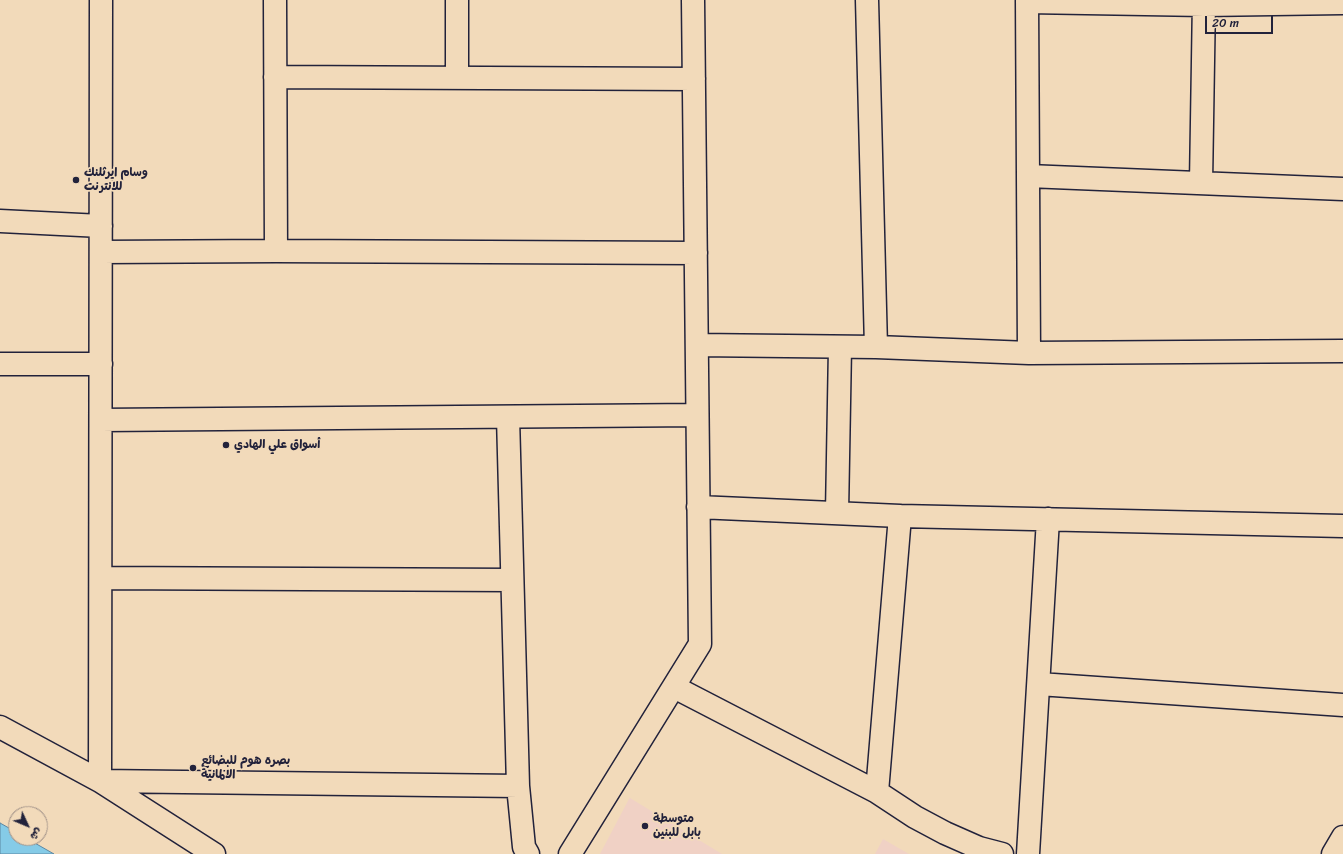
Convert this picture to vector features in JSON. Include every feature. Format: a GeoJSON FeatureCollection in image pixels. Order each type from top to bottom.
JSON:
{"type":"FeatureCollection","features":[{"type":"Feature","properties":{"kind":"street"},"geometry":{"type":"LineString","coordinates":[[100,781],[102,0]]}},
{"type":"Feature","properties":{"kind":"street"},"geometry":{"type":"LineString","coordinates":[[275,0],[276,251]]}},
{"type":"Feature","properties":{"kind":"street"},"geometry":{"type":"LineString","coordinates":[[457,0],[457,78]]}},
{"type":"Feature","properties":{"kind":"street"},"geometry":{"type":"LineString","coordinates":[[570,854],[700,644],[693,0]]}},
{"type":"Feature","properties":{"kind":"street"},"geometry":{"type":"LineString","coordinates":[[867,0],[876,347]]}},
{"type":"Feature","properties":{"kind":"street"},"geometry":{"type":"LineString","coordinates":[[1029,353],[1027,1],[1343,3]]}},
{"type":"Feature","properties":{"kind":"street"},"geometry":{"type":"LineString","coordinates":[[1201,183],[1204,2]]}},
{"type":"Feature","properties":{"kind":"street"},"geometry":{"type":"LineString","coordinates":[[275,77],[694,79]]}},
{"type":"Feature","properties":{"kind":"street"},"geometry":{"type":"LineString","coordinates":[[1028,176],[1343,189]]}},
{"type":"Feature","properties":{"kind":"street"},"geometry":{"type":"LineString","coordinates":[[0,222],[101,226]]}},
{"type":"Feature","properties":{"kind":"street"},"geometry":{"type":"LineString","coordinates":[[101,252],[696,252]]}},
{"type":"Feature","properties":{"kind":"street"},"geometry":{"type":"LineString","coordinates":[[697,345],[876,347],[1029,353],[1343,351]]}},
{"type":"Feature","properties":{"kind":"street"},"geometry":{"type":"LineString","coordinates":[[837,513],[840,347]]}},
{"type":"Feature","properties":{"kind":"street"},"geometry":{"type":"LineString","coordinates":[[0,364],[101,364]]}},
{"type":"Feature","properties":{"kind":"street"},"geometry":{"type":"LineString","coordinates":[[101,420],[697,415]]}},
{"type":"Feature","properties":{"kind":"street"},"geometry":{"type":"LineString","coordinates":[[508,417],[518,786],[524,846],[528,854]]}},
{"type":"Feature","properties":{"kind":"street"},"geometry":{"type":"LineString","coordinates":[[698,507],[900,516],[1343,526]]}},
{"type":"Feature","properties":{"kind":"street"},"geometry":{"type":"LineString","coordinates":[[877,792],[900,516]]}},
{"type":"Feature","properties":{"kind":"street"},"geometry":{"type":"LineString","coordinates":[[1028,854],[1048,519]]}},
{"type":"Feature","properties":{"kind":"street"},"geometry":{"type":"LineString","coordinates":[[101,578],[512,580]]}},
{"type":"Feature","properties":{"kind":"street"},"geometry":{"type":"LineString","coordinates":[[1039,684],[1343,705]]}},
{"type":"Feature","properties":{"kind":"street"},"geometry":{"type":"LineString","coordinates":[[674,687],[877,792],[945,833],[979,848],[1002,854]]}},
{"type":"Feature","properties":{"kind":"street"},"geometry":{"type":"LineString","coordinates":[[0,727],[100,781],[214,854]]}},
{"type":"Feature","properties":{"kind":"street"},"geometry":{"type":"LineString","coordinates":[[100,781],[518,786]]}},
{"type":"Feature","properties":{"kind":"street"},"geometry":{"type":"LineString","coordinates":[[1333,854],[1343,837]]}},
{"type":"Feature","properties":{"kind":"shaded area","name":"متوسطة بابل للبنين"},"geometry":{"type":"Polygon","coordinates":[[[630,798],[722,854],[600,854],[630,798]]]}},
{"type":"Feature","properties":{"kind":"shaded area"},"geometry":{"type":"Polygon","coordinates":[[[883,839],[909,854],[875,854],[883,839]]]}},
{"type":"Feature","properties":{"kind":"water"},"geometry":{"type":"Polygon","coordinates":[[[0,823],[8,828],[8,846],[40,846],[54,854],[0,854],[0,823]]]}},
{"type":"Feature","properties":{"kind":"place","name":"وسام ايرثلنك للانترنت"},"geometry":{"type":"Point","coordinates":[76,180]}},
{"type":"Feature","properties":{"kind":"place","name":"أسواق علي الهادي"},"geometry":{"type":"Point","coordinates":[226,445]}},
{"type":"Feature","properties":{"kind":"place","name":"بصره هوم للبضائع الالمانية"},"geometry":{"type":"Point","coordinates":[193,768]}},
{"type":"Feature","properties":{"kind":"place","name":"متوسطة بابل للبنين"},"geometry":{"type":"Point","coordinates":[645,826]}}]}
